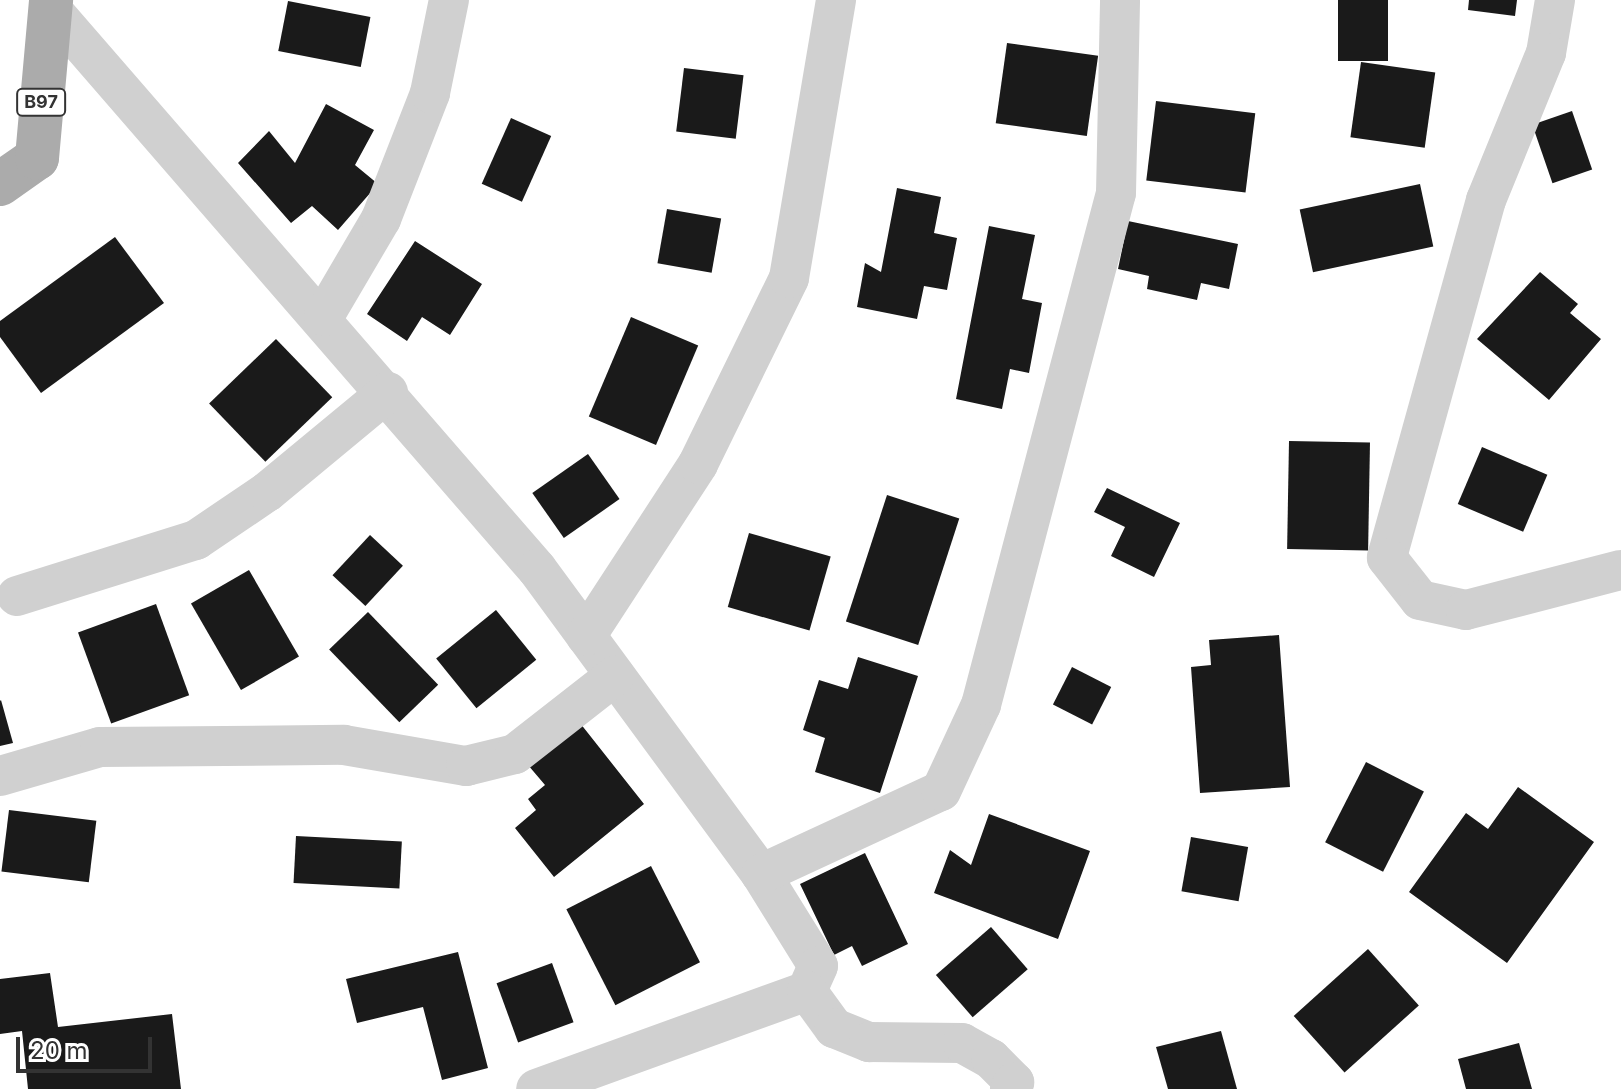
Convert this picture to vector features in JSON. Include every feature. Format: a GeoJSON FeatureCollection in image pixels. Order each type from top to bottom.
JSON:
{"type":"FeatureCollection","features":[{"type":"Feature","properties":{"kind":"main road","name":"B97"},"geometry":{"type":"LineString","coordinates":[[0,184],[37,158],[51,5]]}},
{"type":"Feature","properties":{"kind":"street"},"geometry":{"type":"LineString","coordinates":[[324,316],[381,219],[430,93],[449,0]]}},
{"type":"Feature","properties":{"kind":"street"},"geometry":{"type":"LineString","coordinates":[[586,636],[698,464],[789,278],[836,0]]}},
{"type":"Feature","properties":{"kind":"street"},"geometry":{"type":"LineString","coordinates":[[761,874],[941,791],[981,705],[1116,193],[1120,0]]}},
{"type":"Feature","properties":{"kind":"street"},"geometry":{"type":"LineString","coordinates":[[1555,0],[1546,53],[1486,200],[1387,558],[1420,600],[1466,610],[1621,570]]}},
{"type":"Feature","properties":{"kind":"street"},"geometry":{"type":"LineString","coordinates":[[51,5],[185,169],[324,316],[586,636],[761,874],[818,966],[807,991],[536,1089]]}},
{"type":"Feature","properties":{"kind":"street"},"geometry":{"type":"LineString","coordinates":[[17,596],[196,540],[267,492],[388,392]]}},
{"type":"Feature","properties":{"kind":"street"},"geometry":{"type":"LineString","coordinates":[[0,776],[100,747],[344,745],[466,766],[515,754],[615,676]]}},
{"type":"Feature","properties":{"kind":"street"},"geometry":{"type":"LineString","coordinates":[[807,991],[834,1028],[869,1042],[962,1043],[991,1059],[1014,1082],[1010,1089]]}},
{"type":"Feature","properties":{"kind":"building"},"geometry":{"type":"Polygon","coordinates":[[[1338,0],[1388,0],[1388,61],[1338,61],[1338,0]]]}},
{"type":"Feature","properties":{"kind":"building"},"geometry":{"type":"Polygon","coordinates":[[[1469,0],[1517,0],[1515,16],[1468,10],[1469,0]]]}},
{"type":"Feature","properties":{"kind":"building"},"geometry":{"type":"Polygon","coordinates":[[[288,1],[370,17],[361,67],[278,51],[288,1]]]}},
{"type":"Feature","properties":{"kind":"building"},"geometry":{"type":"Polygon","coordinates":[[[1007,43],[1098,56],[1087,136],[996,123],[1007,43]]]}},
{"type":"Feature","properties":{"kind":"building"},"geometry":{"type":"Polygon","coordinates":[[[1361,62],[1435,72],[1425,148],[1350,137],[1361,62]]]}},
{"type":"Feature","properties":{"kind":"building"},"geometry":{"type":"Polygon","coordinates":[[[684,68],[744,75],[736,139],[676,132],[684,68]]]}},
{"type":"Feature","properties":{"kind":"building"},"geometry":{"type":"Polygon","coordinates":[[[1156,101],[1255,113],[1246,193],[1146,180],[1156,101]]]}},
{"type":"Feature","properties":{"kind":"building"},"geometry":{"type":"Polygon","coordinates":[[[326,104],[374,130],[355,165],[378,184],[338,230],[312,206],[291,223],[238,163],[269,131],[295,163],[326,104]]]}},
{"type":"Feature","properties":{"kind":"building"},"geometry":{"type":"Polygon","coordinates":[[[1572,111],[1592,170],[1552,183],[1532,125],[1572,111]]]}},
{"type":"Feature","properties":{"kind":"building"},"geometry":{"type":"Polygon","coordinates":[[[511,118],[551,136],[522,202],[482,184],[511,118]]]}},
{"type":"Feature","properties":{"kind":"building"},"geometry":{"type":"Polygon","coordinates":[[[1420,184],[1433,247],[1313,272],[1300,210],[1420,184]]]}},
{"type":"Feature","properties":{"kind":"building"},"geometry":{"type":"Polygon","coordinates":[[[897,188],[941,197],[934,233],[957,238],[947,290],[924,286],[917,319],[857,307],[865,263],[881,272],[897,188]]]}},
{"type":"Feature","properties":{"kind":"building"},"geometry":{"type":"Polygon","coordinates":[[[667,209],[721,219],[712,273],[657,263],[667,209]]]}},
{"type":"Feature","properties":{"kind":"building"},"geometry":{"type":"Polygon","coordinates":[[[1128,221],[1238,244],[1229,289],[1201,283],[1197,300],[1147,289],[1149,276],[1118,269],[1128,221]]]}},
{"type":"Feature","properties":{"kind":"building"},"geometry":{"type":"Polygon","coordinates":[[[989,226],[1035,235],[1022,299],[1042,303],[1029,373],[1010,369],[1002,409],[956,399],[989,226]]]}},
{"type":"Feature","properties":{"kind":"building"},"geometry":{"type":"Polygon","coordinates":[[[115,237],[164,303],[41,393],[0,337],[0,321],[115,237]]]}},
{"type":"Feature","properties":{"kind":"building"},"geometry":{"type":"Polygon","coordinates":[[[415,241],[482,284],[450,335],[422,317],[407,341],[367,314],[415,241]]]}},
{"type":"Feature","properties":{"kind":"building"},"geometry":{"type":"Polygon","coordinates":[[[1540,272],[1578,304],[1570,313],[1601,339],[1549,400],[1477,339],[1540,272]]]}},
{"type":"Feature","properties":{"kind":"building"},"geometry":{"type":"Polygon","coordinates":[[[631,317],[698,346],[656,445],[589,416],[631,317]]]}},
{"type":"Feature","properties":{"kind":"building"},"geometry":{"type":"Polygon","coordinates":[[[276,339],[332,397],[265,462],[209,404],[276,339]]]}},
{"type":"Feature","properties":{"kind":"building"},"geometry":{"type":"Polygon","coordinates":[[[1289,441],[1370,442],[1368,550],[1287,549],[1289,441]]]}},
{"type":"Feature","properties":{"kind":"building"},"geometry":{"type":"Polygon","coordinates":[[[1482,447],[1547,475],[1523,532],[1458,504],[1482,447]]]}},
{"type":"Feature","properties":{"kind":"building"},"geometry":{"type":"Polygon","coordinates":[[[588,454],[620,499],[564,538],[532,493],[588,454]]]}},
{"type":"Feature","properties":{"kind":"building"},"geometry":{"type":"Polygon","coordinates":[[[1107,488],[1180,523],[1154,577],[1111,556],[1125,527],[1094,512],[1107,488]]]}},
{"type":"Feature","properties":{"kind":"building"},"geometry":{"type":"Polygon","coordinates":[[[887,495],[959,518],[918,645],[846,621],[887,495]]]}},
{"type":"Feature","properties":{"kind":"building"},"geometry":{"type":"Polygon","coordinates":[[[749,533],[831,556],[809,630],[728,607],[749,533]]]}},
{"type":"Feature","properties":{"kind":"building"},"geometry":{"type":"Polygon","coordinates":[[[370,535],[403,566],[365,606],[332,575],[370,535]]]}},
{"type":"Feature","properties":{"kind":"building"},"geometry":{"type":"Polygon","coordinates":[[[249,570],[299,657],[241,690],[191,604],[249,570]]]}},
{"type":"Feature","properties":{"kind":"building"},"geometry":{"type":"Polygon","coordinates":[[[156,604],[189,695],[111,724],[78,632],[156,604]]]}},
{"type":"Feature","properties":{"kind":"building"},"geometry":{"type":"Polygon","coordinates":[[[496,610],[536,660],[476,708],[436,658],[496,610]]]}},
{"type":"Feature","properties":{"kind":"building"},"geometry":{"type":"Polygon","coordinates":[[[368,612],[438,685],[399,722],[329,650],[368,612]]]}},
{"type":"Feature","properties":{"kind":"building"},"geometry":{"type":"Polygon","coordinates":[[[1279,635],[1290,787],[1200,793],[1191,667],[1211,665],[1209,640],[1279,635]]]}},
{"type":"Feature","properties":{"kind":"building"},"geometry":{"type":"Polygon","coordinates":[[[858,657],[918,676],[880,793],[815,772],[825,738],[803,730],[819,680],[848,689],[858,657]]]}},
{"type":"Feature","properties":{"kind":"building"},"geometry":{"type":"Polygon","coordinates":[[[1072,667],[1111,687],[1092,724],[1053,704],[1072,667]]]}},
{"type":"Feature","properties":{"kind":"building"},"geometry":{"type":"Polygon","coordinates":[[[0,701],[13,743],[0,746],[0,701]]]}},
{"type":"Feature","properties":{"kind":"building"},"geometry":{"type":"Polygon","coordinates":[[[580,723],[644,804],[554,877],[515,828],[536,810],[528,799],[545,785],[528,765],[580,723]]]}},
{"type":"Feature","properties":{"kind":"building"},"geometry":{"type":"Polygon","coordinates":[[[1366,762],[1424,792],[1383,872],[1325,842],[1366,762]]]}},
{"type":"Feature","properties":{"kind":"building"},"geometry":{"type":"Polygon","coordinates":[[[1518,787],[1594,842],[1507,963],[1409,892],[1466,813],[1488,829],[1518,787]]]}},
{"type":"Feature","properties":{"kind":"building"},"geometry":{"type":"Polygon","coordinates":[[[9,810],[96,821],[89,882],[1,872],[9,810]]]}},
{"type":"Feature","properties":{"kind":"building"},"geometry":{"type":"Polygon","coordinates":[[[989,814],[1090,851],[1058,939],[934,893],[950,850],[971,865],[989,814]]]}},
{"type":"Feature","properties":{"kind":"building"},"geometry":{"type":"Polygon","coordinates":[[[296,836],[402,842],[399,888],[294,883],[296,836]]]}},
{"type":"Feature","properties":{"kind":"building"},"geometry":{"type":"Polygon","coordinates":[[[1191,837],[1248,847],[1239,901],[1181,891],[1191,837]]]}},
{"type":"Feature","properties":{"kind":"building"},"geometry":{"type":"Polygon","coordinates":[[[865,853],[908,944],[862,966],[852,946],[834,955],[800,884],[865,853]]]}},
{"type":"Feature","properties":{"kind":"building"},"geometry":{"type":"Polygon","coordinates":[[[651,866],[700,962],[615,1005],[566,909],[651,866]]]}},
{"type":"Feature","properties":{"kind":"building"},"geometry":{"type":"Polygon","coordinates":[[[991,927],[1028,969],[973,1017],[936,975],[991,927]]]}},
{"type":"Feature","properties":{"kind":"building"},"geometry":{"type":"Polygon","coordinates":[[[1368,949],[1419,1005],[1345,1072],[1294,1016],[1368,949]]]}},
{"type":"Feature","properties":{"kind":"building"},"geometry":{"type":"Polygon","coordinates":[[[458,952],[488,1068],[442,1080],[423,1007],[357,1023],[346,979],[458,952]]]}},
{"type":"Feature","properties":{"kind":"building"},"geometry":{"type":"Polygon","coordinates":[[[552,963],[574,1022],[518,1042],[497,983],[552,963]]]}},
{"type":"Feature","properties":{"kind":"building"},"geometry":{"type":"Polygon","coordinates":[[[50,973],[58,1027],[172,1014],[181,1089],[28,1089],[22,1031],[0,1034],[0,979],[50,973]]]}},
{"type":"Feature","properties":{"kind":"building"},"geometry":{"type":"Polygon","coordinates":[[[1221,1031],[1237,1089],[1168,1089],[1156,1047],[1221,1031]]]}},
{"type":"Feature","properties":{"kind":"building"},"geometry":{"type":"Polygon","coordinates":[[[1519,1043],[1532,1089],[1466,1089],[1458,1059],[1519,1043]]]}}]}
